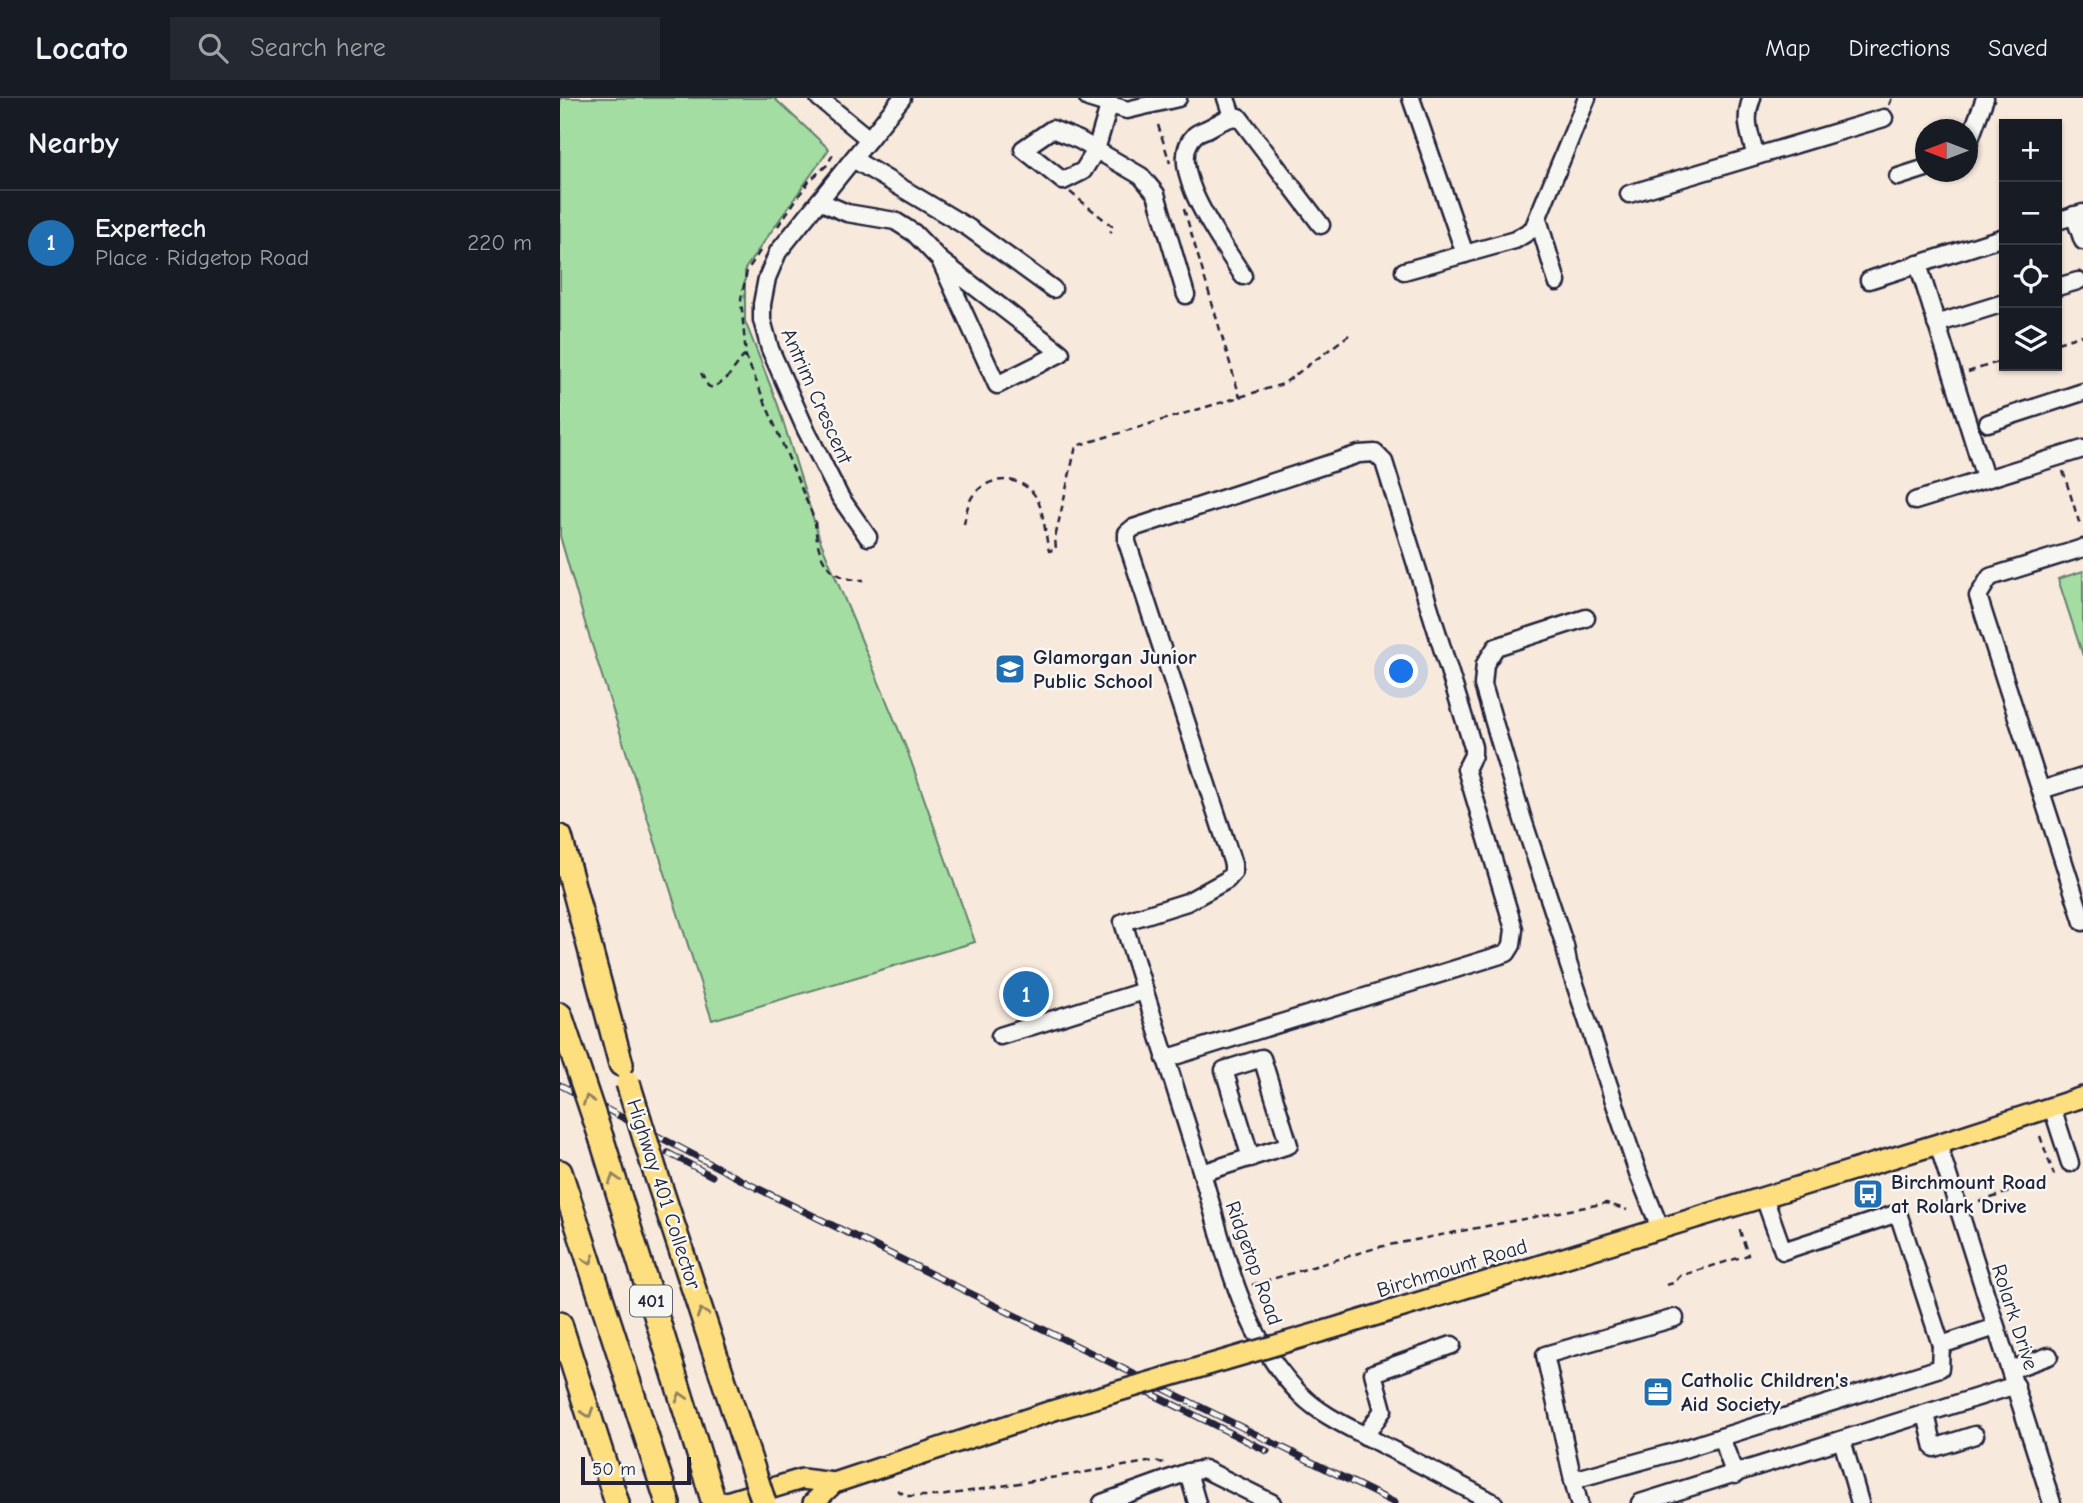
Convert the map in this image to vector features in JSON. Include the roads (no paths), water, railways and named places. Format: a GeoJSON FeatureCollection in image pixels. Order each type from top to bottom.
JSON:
{"type":"FeatureCollection","features":[{"type":"Feature","properties":{"kind":"highway"},"geometry":{"type":"LineString","coordinates":[[560,837],[625,1074]]}},
{"type":"Feature","properties":{"kind":"highway","name":"Highway 401 Collector"},"geometry":{"type":"LineString","coordinates":[[560,887],[625,1074],[764,1503]]}},
{"type":"Feature","properties":{"kind":"highway","name":"401"},"geometry":{"type":"LineString","coordinates":[[560,1016],[602,1140],[714,1503]]}},
{"type":"Feature","properties":{"kind":"highway","name":"401"},"geometry":{"type":"LineString","coordinates":[[560,1172],[668,1503]]}},
{"type":"Feature","properties":{"kind":"highway"},"geometry":{"type":"LineString","coordinates":[[560,1324],[615,1497]]}},
{"type":"Feature","properties":{"kind":"main road","name":"Birchmount Road"},"geometry":{"type":"LineString","coordinates":[[813,1503],[834,1483],[1051,1411],[1341,1326],[1938,1144],[2083,1097]]}},
{"type":"Feature","properties":{"kind":"main road","name":"Birchmount Road"},"geometry":{"type":"LineString","coordinates":[[723,1503],[802,1479],[834,1483]]}},
{"type":"Feature","properties":{"kind":"street"},"geometry":{"type":"LineString","coordinates":[[819,98],[869,139]]}},
{"type":"Feature","properties":{"kind":"street","name":"Antrim Crescent"},"geometry":{"type":"LineString","coordinates":[[868,537],[840,497],[774,360],[762,320],[762,304],[771,265],[778,252],[902,98]]}},
{"type":"Feature","properties":{"kind":"street"},"geometry":{"type":"LineString","coordinates":[[1092,99],[1127,110],[1178,98]]}},
{"type":"Feature","properties":{"kind":"street"},"geometry":{"type":"LineString","coordinates":[[1226,98],[1232,116]]}},
{"type":"Feature","properties":{"kind":"street"},"geometry":{"type":"LineString","coordinates":[[1411,98],[1465,254]]}},
{"type":"Feature","properties":{"kind":"street"},"geometry":{"type":"LineString","coordinates":[[1404,271],[1520,238],[1535,227],[1587,98]]}},
{"type":"Feature","properties":{"kind":"street"},"geometry":{"type":"LineString","coordinates":[[1752,98],[1746,122],[1756,156]]}},
{"type":"Feature","properties":{"kind":"street"},"geometry":{"type":"LineString","coordinates":[[1977,119],[1985,98]]}},
{"type":"Feature","properties":{"kind":"street"},"geometry":{"type":"LineString","coordinates":[[1109,106],[1096,150],[1141,176],[1156,194],[1186,295]]}},
{"type":"Feature","properties":{"kind":"street"},"geometry":{"type":"LineString","coordinates":[[1243,276],[1190,188],[1184,159],[1195,135],[1232,116],[1239,117],[1321,225]]}},
{"type":"Feature","properties":{"kind":"street"},"geometry":{"type":"LineString","coordinates":[[1629,194],[1884,118]]}},
{"type":"Feature","properties":{"kind":"street"},"geometry":{"type":"LineString","coordinates":[[853,159],[970,228],[1052,289]]}},
{"type":"Feature","properties":{"kind":"street"},"geometry":{"type":"LineString","coordinates":[[1898,177],[1915,172]]}},
{"type":"Feature","properties":{"kind":"street"},"geometry":{"type":"LineString","coordinates":[[820,201],[847,212],[895,220],[914,233],[940,260],[1017,322],[1061,353],[997,385],[940,260]]}},
{"type":"Feature","properties":{"kind":"street"},"geometry":{"type":"LineString","coordinates":[[2062,219],[2079,214],[2083,241]]}},
{"type":"Feature","properties":{"kind":"street"},"geometry":{"type":"LineString","coordinates":[[1538,219],[1557,282]]}},
{"type":"Feature","properties":{"kind":"street"},"geometry":{"type":"LineString","coordinates":[[1869,280],[1999,239]]}},
{"type":"Feature","properties":{"kind":"street"},"geometry":{"type":"LineString","coordinates":[[1918,264],[1985,478]]}},
{"type":"Feature","properties":{"kind":"street"},"geometry":{"type":"LineString","coordinates":[[2062,286],[2078,281]]}},
{"type":"Feature","properties":{"kind":"street"},"geometry":{"type":"LineString","coordinates":[[1936,324],[1999,305]]}},
{"type":"Feature","properties":{"kind":"street"},"geometry":{"type":"LineString","coordinates":[[1988,423],[2083,392]]}},
{"type":"Feature","properties":{"kind":"street"},"geometry":{"type":"LineString","coordinates":[[1915,501],[2083,449]]}},
{"type":"Feature","properties":{"kind":"street","name":"Ridgetop Road"},"geometry":{"type":"LineString","coordinates":[[1165,1059],[1507,953],[1512,945],[1514,929],[1466,768],[1473,755],[1473,747],[1384,462],[1375,453],[1359,454],[1133,528],[1127,533],[1127,542],[1233,864],[1233,873],[1227,880],[1187,902],[1124,922],[1165,1059],[1202,1173],[1223,1248],[1254,1330],[1283,1375],[1316,1408],[1494,1503]]}},
{"type":"Feature","properties":{"kind":"street"},"geometry":{"type":"LineString","coordinates":[[2083,548],[1990,577],[1978,596],[2040,790],[2077,884],[2083,922]]}},
{"type":"Feature","properties":{"kind":"street"},"geometry":{"type":"LineString","coordinates":[[1586,618],[1496,647],[1485,664],[1483,685],[1569,963],[1638,1173],[1660,1228]]}},
{"type":"Feature","properties":{"kind":"street"},"geometry":{"type":"LineString","coordinates":[[2040,790],[2083,776]]}},
{"type":"Feature","properties":{"kind":"street"},"geometry":{"type":"LineString","coordinates":[[1000,1036],[1144,991]]}},
{"type":"Feature","properties":{"kind":"street"},"geometry":{"type":"LineString","coordinates":[[1202,1173],[1251,1158],[1289,1145],[1262,1058],[1224,1070],[1251,1158]]}},
{"type":"Feature","properties":{"kind":"street"},"geometry":{"type":"LineString","coordinates":[[2052,1107],[2070,1163]]}},
{"type":"Feature","properties":{"kind":"street","name":"Rolark Drive"},"geometry":{"type":"LineString","coordinates":[[1938,1144],[2052,1503]]}},
{"type":"Feature","properties":{"kind":"street"},"geometry":{"type":"LineString","coordinates":[[1573,1480],[1940,1368],[1941,1345],[1898,1213],[1783,1251],[1764,1197]]}},
{"type":"Feature","properties":{"kind":"street"},"geometry":{"type":"LineString","coordinates":[[1579,1503],[1545,1355],[1675,1318]]}},
{"type":"Feature","properties":{"kind":"street"},"geometry":{"type":"LineString","coordinates":[[1941,1345],[1996,1327]]}},
{"type":"Feature","properties":{"kind":"street"},"geometry":{"type":"LineString","coordinates":[[1366,1436],[1383,1410],[1373,1373],[1452,1345]]}},
{"type":"Feature","properties":{"kind":"street"},"geometry":{"type":"LineString","coordinates":[[1640,1503],[1926,1414],[2013,1378],[2049,1356]]}},
{"type":"Feature","properties":{"kind":"street"},"geometry":{"type":"LineString","coordinates":[[1926,1414],[1934,1448],[1975,1435]]}},
{"type":"Feature","properties":{"kind":"street"},"geometry":{"type":"LineString","coordinates":[[1721,1437],[1735,1475]]}},
{"type":"Feature","properties":{"kind":"street"},"geometry":{"type":"LineString","coordinates":[[1842,1440],[1860,1503]]}},
{"type":"Feature","properties":{"kind":"street"},"geometry":{"type":"LineString","coordinates":[[1102,1503],[1188,1472],[1204,1469],[1272,1503]]}},
{"type":"Feature","properties":{"kind":"street"},"geometry":{"type":"LineString","coordinates":[[1188,1472],[1197,1503]]}},
{"type":"Feature","properties":{"kind":"railway"},"geometry":{"type":"LineString","coordinates":[[560,1085],[757,1188],[1395,1503]]}},
{"type":"Feature","properties":{"kind":"railway"},"geometry":{"type":"LineString","coordinates":[[668,1153],[712,1176]]}},
{"type":"Feature","properties":{"kind":"railway"},"geometry":{"type":"LineString","coordinates":[[1148,1392],[1267,1451]]}},
{"type":"Feature","properties":{"kind":"place","name":"Glamorgan Junior Public School"},"geometry":{"type":"Point","coordinates":[1010,669]}},
{"type":"Feature","properties":{"kind":"place","name":"Expertech"},"geometry":{"type":"Point","coordinates":[1026,994]}},
{"type":"Feature","properties":{"kind":"place","name":"Birchmount Road at Rolark Drive"},"geometry":{"type":"Point","coordinates":[1868,1194]}},
{"type":"Feature","properties":{"kind":"place","name":"Catholic Children's Aid Society"},"geometry":{"type":"Point","coordinates":[1658,1392]}}]}
